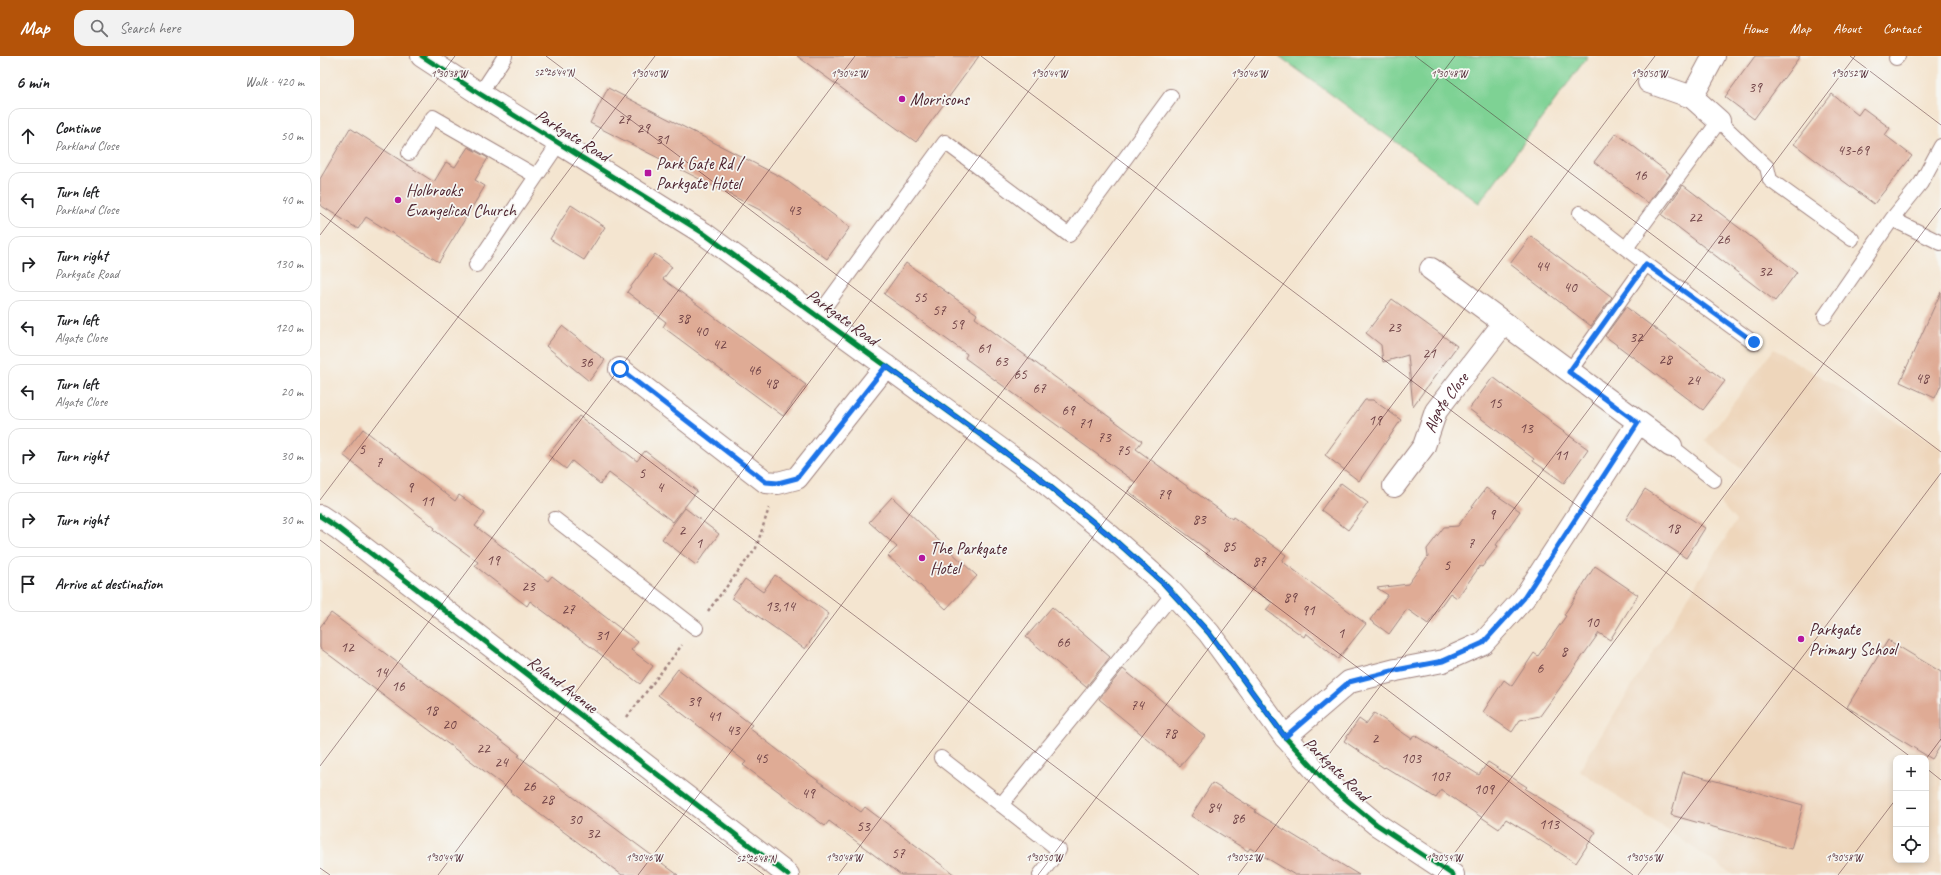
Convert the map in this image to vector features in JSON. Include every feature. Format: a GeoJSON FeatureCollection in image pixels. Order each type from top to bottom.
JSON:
{"type":"FeatureCollection","features":[{"type":"Feature","properties":{"kind":"street","name":"Parkgate Road"},"geometry":{"type":"LineString","coordinates":[[422,56],[480,94],[703,233],[1032,472],[1109,535],[1173,594],[1209,633],[1285,737],[1329,785],[1376,824],[1453,875]]}},
{"type":"Feature","properties":{"kind":"street"},"geometry":{"type":"LineString","coordinates":[[1692,97],[1714,56]]}},
{"type":"Feature","properties":{"kind":"street"},"geometry":{"type":"LineString","coordinates":[[1649,82],[1692,97],[1719,121]]}},
{"type":"Feature","properties":{"kind":"street"},"geometry":{"type":"LineString","coordinates":[[1431,269],[1671,446]]}},
{"type":"Feature","properties":{"kind":"street","name":"Algate Close"},"geometry":{"type":"LineString","coordinates":[[1394,486],[1424,446],[1436,410],[1504,323]]}},
{"type":"Feature","properties":{"kind":"street"},"geometry":{"type":"LineString","coordinates":[[620,369],[766,482],[778,483],[797,478],[886,366]]}},
{"type":"Feature","properties":{"kind":"street"},"geometry":{"type":"LineString","coordinates":[[1285,737],[1349,682],[1396,670],[1443,661],[1483,643],[1524,598],[1638,423]]}},
{"type":"Feature","properties":{"kind":"street","name":"Roland Avenue"},"geometry":{"type":"LineString","coordinates":[[320,516],[338,528],[788,875]]}},
{"type":"Feature","properties":{"kind":"lane"},"geometry":{"type":"LineString","coordinates":[[480,94],[505,56]]}},
{"type":"Feature","properties":{"kind":"lane"},"geometry":{"type":"LineString","coordinates":[[818,316],[945,142],[1069,236],[1171,96]]}},
{"type":"Feature","properties":{"kind":"lane"},"geometry":{"type":"LineString","coordinates":[[409,152],[433,117],[536,176]]}},
{"type":"Feature","properties":{"kind":"lane"},"geometry":{"type":"LineString","coordinates":[[1626,248],[1719,121],[1768,167],[1770,180],[1852,239]]}},
{"type":"Feature","properties":{"kind":"lane"},"geometry":{"type":"LineString","coordinates":[[476,265],[559,143]]}},
{"type":"Feature","properties":{"kind":"lane"},"geometry":{"type":"LineString","coordinates":[[1825,316],[1892,220],[1921,183],[1941,146]]}},
{"type":"Feature","properties":{"kind":"lane"},"geometry":{"type":"LineString","coordinates":[[1580,213],[1646,264],[1754,342]]}},
{"type":"Feature","properties":{"kind":"lane"},"geometry":{"type":"LineString","coordinates":[[1892,220],[1941,243]]}},
{"type":"Feature","properties":{"kind":"lane"},"geometry":{"type":"LineString","coordinates":[[1569,372],[1646,264]]}},
{"type":"Feature","properties":{"kind":"lane"},"geometry":{"type":"LineString","coordinates":[[1671,446],[1714,480]]}},
{"type":"Feature","properties":{"kind":"lane"},"geometry":{"type":"LineString","coordinates":[[555,519],[696,628]]}},
{"type":"Feature","properties":{"kind":"lane"},"geometry":{"type":"LineString","coordinates":[[1001,805],[1173,594]]}},
{"type":"Feature","properties":{"kind":"lane"},"geometry":{"type":"LineString","coordinates":[[941,758],[1059,850],[1040,875]]}},
{"type":"Feature","properties":{"kind":"shaded area","name":"Parkgate Primary School"},"geometry":{"type":"Polygon","coordinates":[[[1774,349],[1941,448],[1941,875],[1733,875],[1579,770],[1736,521],[1720,503],[1743,470],[1705,441],[1774,349]]]}},
{"type":"Feature","properties":{"kind":"green space"},"geometry":{"type":"Polygon","coordinates":[[[1279,56],[1588,56],[1479,203],[1279,56]]]}},
{"type":"Feature","properties":{"kind":"building","name":"Morrisons"},"geometry":{"type":"Polygon","coordinates":[[[797,56],[979,56],[916,142],[797,56]]]}},
{"type":"Feature","properties":{"kind":"building"},"geometry":{"type":"Polygon","coordinates":[[[1755,56],[1800,56],[1754,119],[1725,97],[1755,56]]]}},
{"type":"Feature","properties":{"kind":"building"},"geometry":{"type":"Polygon","coordinates":[[[608,88],[783,178],[850,227],[827,259],[760,210],[590,123],[608,88]]]}},
{"type":"Feature","properties":{"kind":"building"},"geometry":{"type":"Polygon","coordinates":[[[1832,94],[1858,115],[1863,108],[1890,128],[1885,135],[1912,156],[1874,204],[1794,144],[1832,94]]]}},
{"type":"Feature","properties":{"kind":"building","name":"Holbrooks Evangelical Church"},"geometry":{"type":"Polygon","coordinates":[[[350,128],[434,182],[446,162],[455,167],[468,147],[488,158],[475,180],[485,186],[439,262],[366,217],[358,229],[320,205],[320,179],[350,128]]]}},
{"type":"Feature","properties":{"kind":"building"},"geometry":{"type":"Polygon","coordinates":[[[1616,133],[1670,174],[1648,203],[1594,162],[1616,133]]]}},
{"type":"Feature","properties":{"kind":"building"},"geometry":{"type":"Polygon","coordinates":[[[1683,185],[1797,272],[1775,301],[1662,215],[1683,185]]]}},
{"type":"Feature","properties":{"kind":"building"},"geometry":{"type":"Polygon","coordinates":[[[571,205],[605,227],[584,260],[550,239],[571,205]]]}},
{"type":"Feature","properties":{"kind":"building"},"geometry":{"type":"Polygon","coordinates":[[[1531,236],[1612,297],[1591,326],[1510,264],[1531,236]]]}},
{"type":"Feature","properties":{"kind":"building"},"geometry":{"type":"Polygon","coordinates":[[[655,254],[672,267],[663,279],[806,385],[783,416],[663,327],[666,322],[627,292],[655,254]]]}},
{"type":"Feature","properties":{"kind":"building"},"geometry":{"type":"Polygon","coordinates":[[[906,263],[977,314],[975,318],[1142,441],[1136,449],[1232,519],[1233,517],[1286,555],[1282,561],[1366,624],[1338,659],[1306,633],[1304,637],[1266,610],[1272,603],[1206,554],[1209,551],[1128,491],[1135,482],[965,358],[967,354],[884,294],[906,263]]]}},
{"type":"Feature","properties":{"kind":"building"},"geometry":{"type":"Polygon","coordinates":[[[1941,292],[1941,385],[1935,398],[1900,382],[1941,292]]]}},
{"type":"Feature","properties":{"kind":"building"},"geometry":{"type":"Polygon","coordinates":[[[1392,299],[1457,346],[1413,406],[1408,355],[1383,362],[1381,345],[1366,333],[1392,299]]]}},
{"type":"Feature","properties":{"kind":"building"},"geometry":{"type":"Polygon","coordinates":[[[1626,307],[1725,381],[1703,410],[1605,336],[1626,307]]]}},
{"type":"Feature","properties":{"kind":"building"},"geometry":{"type":"Polygon","coordinates":[[[562,326],[605,360],[589,381],[546,346],[562,326]]]}},
{"type":"Feature","properties":{"kind":"building"},"geometry":{"type":"Polygon","coordinates":[[[1493,377],[1551,421],[1550,422],[1588,449],[1564,483],[1533,461],[1534,459],[1469,409],[1493,377]]]}},
{"type":"Feature","properties":{"kind":"building"},"geometry":{"type":"Polygon","coordinates":[[[1365,400],[1373,400],[1401,420],[1359,481],[1325,455],[1365,400]]]}},
{"type":"Feature","properties":{"kind":"building"},"geometry":{"type":"Polygon","coordinates":[[[579,416],[637,461],[645,451],[697,491],[673,522],[609,473],[600,484],[572,461],[566,469],[548,455],[579,416]]]}},
{"type":"Feature","properties":{"kind":"building"},"geometry":{"type":"Polygon","coordinates":[[[363,429],[455,501],[459,495],[485,513],[475,526],[548,581],[552,576],[638,642],[631,650],[653,666],[640,684],[530,601],[527,606],[475,566],[478,562],[434,530],[435,528],[343,455],[363,429]]]}},
{"type":"Feature","properties":{"kind":"building"},"geometry":{"type":"Polygon","coordinates":[[[1341,483],[1368,503],[1348,530],[1321,510],[1341,483]]]}},
{"type":"Feature","properties":{"kind":"building"},"geometry":{"type":"Polygon","coordinates":[[[1486,488],[1520,511],[1496,545],[1498,546],[1482,567],[1480,566],[1457,598],[1450,593],[1428,624],[1407,609],[1389,634],[1370,620],[1388,595],[1377,588],[1408,584],[1428,557],[1427,549],[1444,527],[1458,526],[1486,488]]]}},
{"type":"Feature","properties":{"kind":"building"},"geometry":{"type":"Polygon","coordinates":[[[1645,489],[1705,528],[1686,558],[1626,519],[1645,489]]]}},
{"type":"Feature","properties":{"kind":"building","name":"The Parkgate Hotel"},"geometry":{"type":"Polygon","coordinates":[[[892,497],[977,576],[946,609],[888,556],[897,547],[869,522],[892,497]]]}},
{"type":"Feature","properties":{"kind":"building"},"geometry":{"type":"Polygon","coordinates":[[[685,508],[719,534],[696,565],[662,539],[685,508]]]}},
{"type":"Feature","properties":{"kind":"building"},"geometry":{"type":"Polygon","coordinates":[[[1595,566],[1638,595],[1610,640],[1599,633],[1540,716],[1520,720],[1512,732],[1483,712],[1504,680],[1512,686],[1534,653],[1538,656],[1566,616],[1564,615],[1595,566]]]}},
{"type":"Feature","properties":{"kind":"building"},"geometry":{"type":"Polygon","coordinates":[[[775,575],[829,614],[805,649],[732,598],[745,579],[763,592],[775,575]]]}},
{"type":"Feature","properties":{"kind":"building"},"geometry":{"type":"Polygon","coordinates":[[[1052,607],[1110,657],[1086,687],[1026,637],[1052,607]]]}},
{"type":"Feature","properties":{"kind":"building"},"geometry":{"type":"Polygon","coordinates":[[[331,613],[484,727],[520,755],[518,756],[678,875],[622,875],[510,792],[511,791],[320,648],[320,627],[331,613]]]}},
{"type":"Feature","properties":{"kind":"building"},"geometry":{"type":"Polygon","coordinates":[[[1888,640],[1941,672],[1941,745],[1932,759],[1929,757],[1929,755],[1925,755],[1847,707],[1888,640]]]}},
{"type":"Feature","properties":{"kind":"building"},"geometry":{"type":"Polygon","coordinates":[[[678,669],[752,725],[749,728],[809,774],[861,812],[865,807],[955,875],[901,875],[829,821],[825,826],[743,765],[746,762],[658,695],[678,669]]]}},
{"type":"Feature","properties":{"kind":"building"},"geometry":{"type":"Polygon","coordinates":[[[1123,669],[1205,736],[1180,766],[1099,699],[1123,669]]]}},
{"type":"Feature","properties":{"kind":"building"},"geometry":{"type":"Polygon","coordinates":[[[1374,713],[1412,739],[1414,735],[1479,775],[1488,762],[1527,787],[1525,789],[1596,832],[1576,863],[1506,819],[1499,829],[1441,790],[1436,798],[1385,767],[1384,768],[1344,741],[1359,719],[1366,724],[1374,713]]]}},
{"type":"Feature","properties":{"kind":"building"},"geometry":{"type":"Polygon","coordinates":[[[1683,772],[1803,805],[1791,849],[1671,815],[1683,772]]]}},
{"type":"Feature","properties":{"kind":"building"},"geometry":{"type":"Polygon","coordinates":[[[1212,783],[1256,810],[1255,812],[1359,875],[1295,875],[1250,848],[1248,851],[1191,816],[1212,783]]]}},
{"type":"Feature","properties":{"kind":"cycle path"},"geometry":{"type":"LineString","coordinates":[[422,56],[480,94],[703,233],[1032,472],[1109,535],[1165,585],[1209,633],[1285,737],[1329,785],[1376,824],[1453,875]]}},
{"type":"Feature","properties":{"kind":"cycle path"},"geometry":{"type":"LineString","coordinates":[[320,516],[338,528],[788,875]]}},
{"type":"Feature","properties":{"kind":"place","name":"Morrisons"},"geometry":{"type":"Point","coordinates":[902,99]}},
{"type":"Feature","properties":{"kind":"place","name":"Park Gate Rd / Parkgate Hotel"},"geometry":{"type":"Point","coordinates":[648,173]}},
{"type":"Feature","properties":{"kind":"place","name":"Holbrooks Evangelical Church"},"geometry":{"type":"Point","coordinates":[398,200]}},
{"type":"Feature","properties":{"kind":"place","name":"The Parkgate Hotel"},"geometry":{"type":"Point","coordinates":[922,558]}},
{"type":"Feature","properties":{"kind":"place","name":"Parkgate Primary School"},"geometry":{"type":"Point","coordinates":[1801,639]}},
{"type":"Feature","properties":{"kind":"route"},"geometry":{"type":"LineString","coordinates":[[620,369],[766,482],[778,483],[797,478],[886,366],[1032,472],[1109,535],[1165,585],[1209,633],[1285,737],[1349,682],[1396,670],[1443,661],[1483,643],[1524,598],[1638,423],[1569,372],[1646,264],[1754,342]]}}]}
